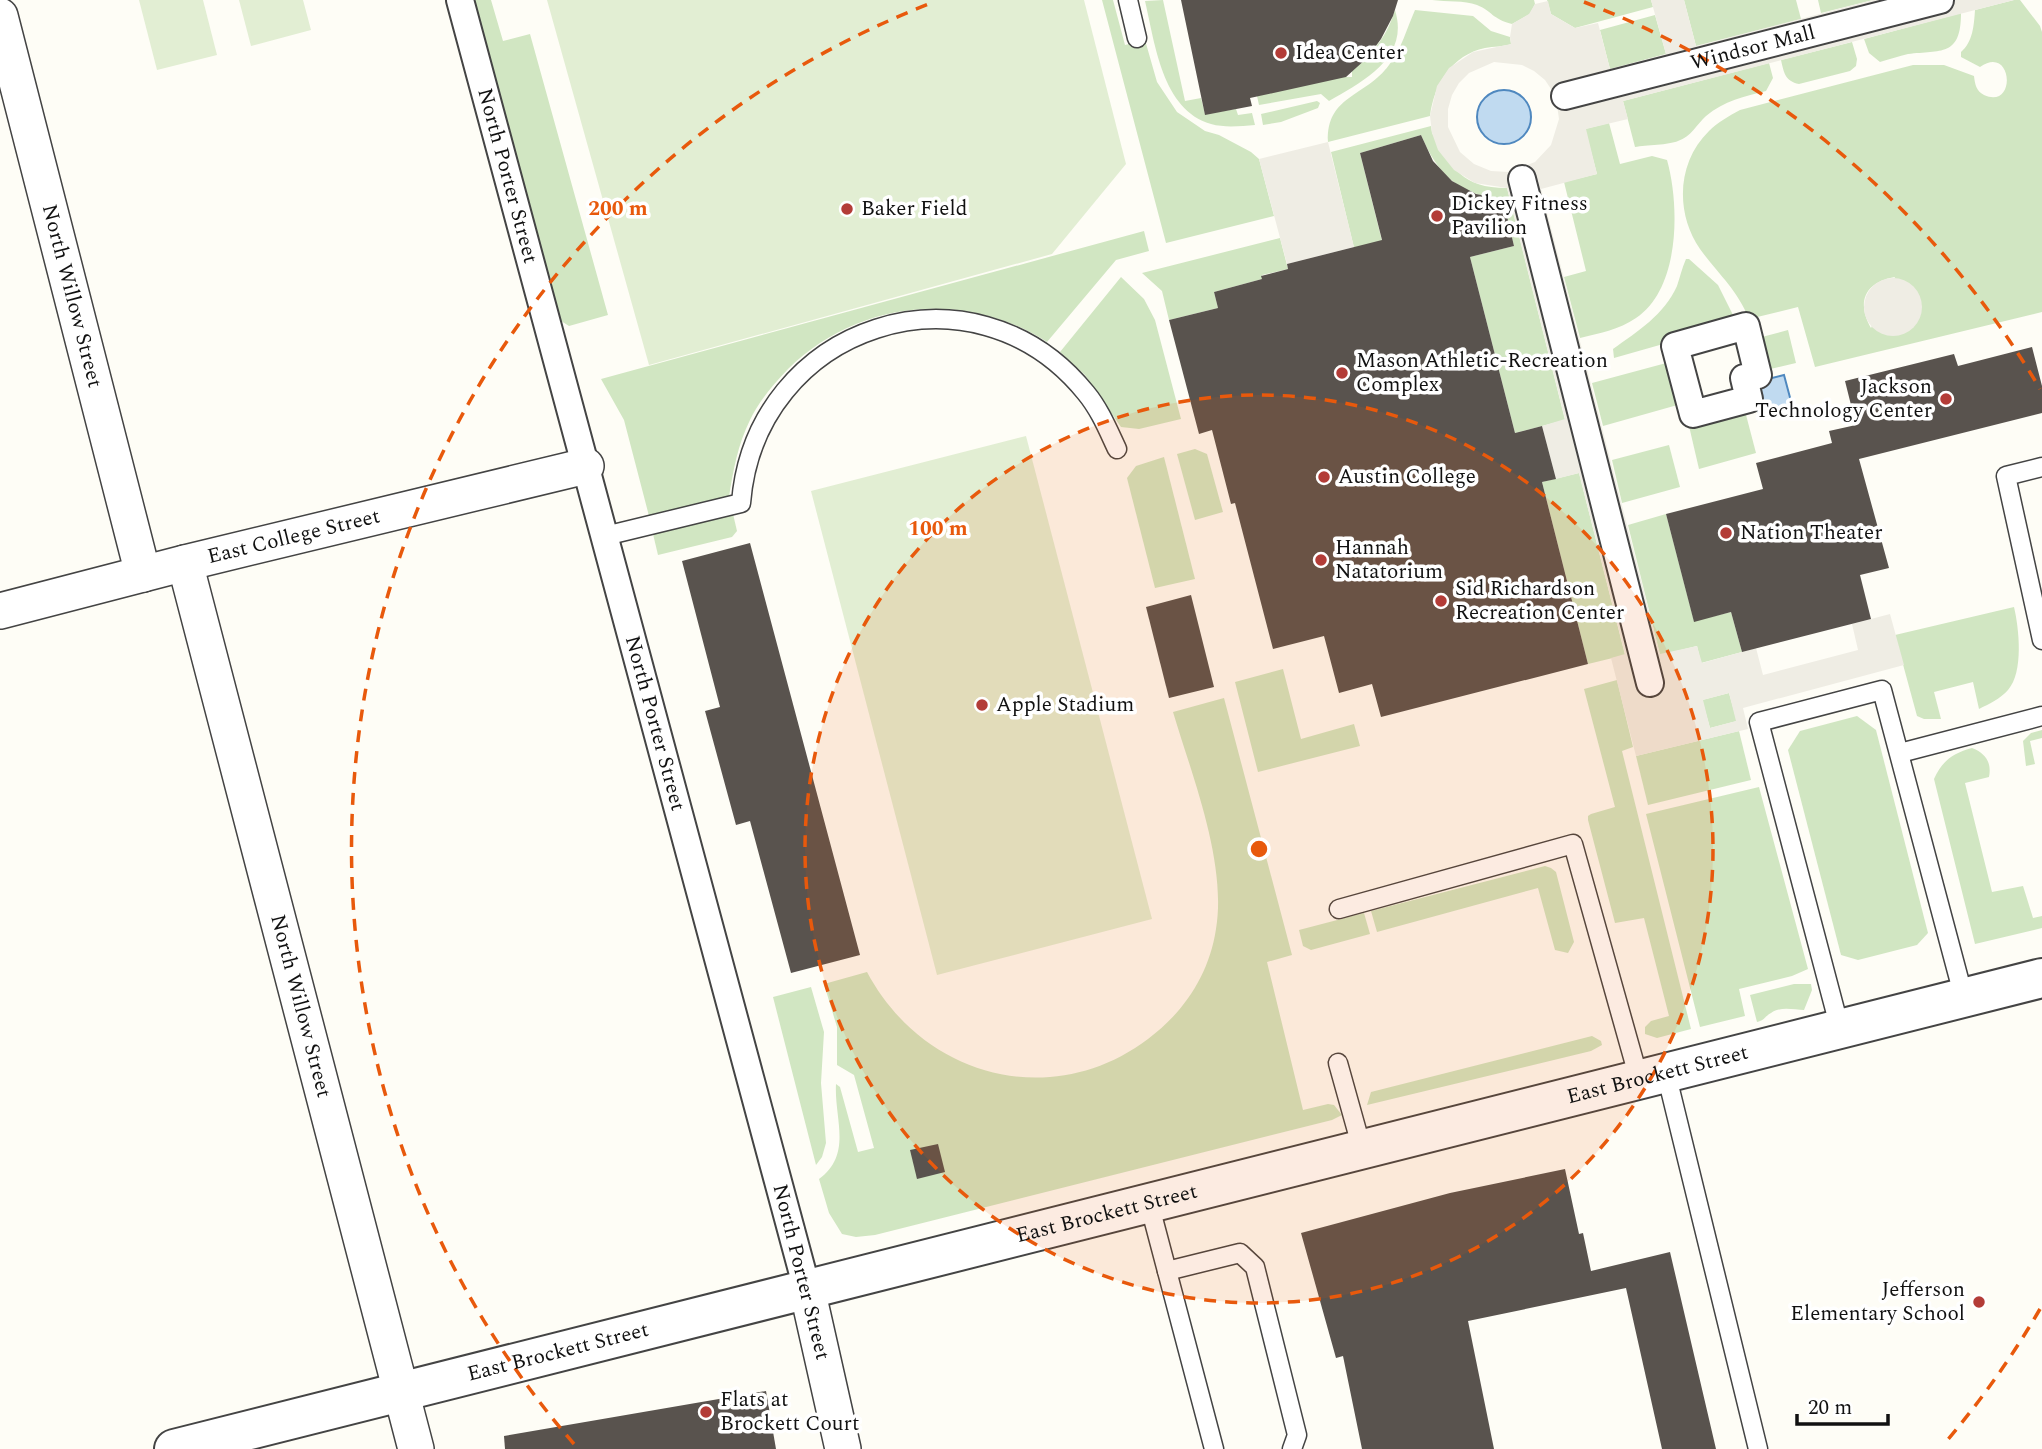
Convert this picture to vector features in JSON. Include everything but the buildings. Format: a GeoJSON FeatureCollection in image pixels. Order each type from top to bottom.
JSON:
{"type":"FeatureCollection","features":[{"type":"Feature","properties":{"kind":"street","name":"North Porter Street"},"geometry":{"type":"LineString","coordinates":[[460,0],[807,1289],[843,1449]]}},
{"type":"Feature","properties":{"kind":"street","name":"Windsor Mall"},"geometry":{"type":"LineString","coordinates":[[1565,96],[1940,0]]}},
{"type":"Feature","properties":{"kind":"street","name":"North Willow Street"},"geometry":{"type":"LineString","coordinates":[[0,16],[143,574]]}},
{"type":"Feature","properties":{"kind":"street"},"geometry":{"type":"LineString","coordinates":[[1522,179],[1650,683]]}},
{"type":"Feature","properties":{"kind":"street","name":"East College Street"},"geometry":{"type":"LineString","coordinates":[[0,611],[185,563],[586,466]]}},
{"type":"Feature","properties":{"kind":"street","name":"North Willow Street"},"geometry":{"type":"LineString","coordinates":[[185,563],[416,1449]]}},
{"type":"Feature","properties":{"kind":"street","name":"East Brockett Street"},"geometry":{"type":"LineString","coordinates":[[174,1449],[2042,978]]}},
{"type":"Feature","properties":{"kind":"lane"},"geometry":{"type":"LineString","coordinates":[[1128,0],[1137,38]]}},
{"type":"Feature","properties":{"kind":"lane"},"geometry":{"type":"LineString","coordinates":[[605,536],[741,503],[744,477],[756,438],[776,402],[789,386],[811,364],[836,346],[894,324],[956,321],[996,330],[1034,347],[1062,368],[1087,394],[1117,449]]}},
{"type":"Feature","properties":{"kind":"lane"},"geometry":{"type":"LineString","coordinates":[[2042,467],[2006,476],[2042,639]]}},
{"type":"Feature","properties":{"kind":"lane"},"geometry":{"type":"LineString","coordinates":[[1840,1029],[1759,722],[1882,690],[1964,998]]}},
{"type":"Feature","properties":{"kind":"lane"},"geometry":{"type":"LineString","coordinates":[[1900,753],[2042,716]]}},
{"type":"Feature","properties":{"kind":"lane"},"geometry":{"type":"LineString","coordinates":[[1339,909],[1573,844],[1653,1076],[1758,1449]]}},
{"type":"Feature","properties":{"kind":"lane"},"geometry":{"type":"LineString","coordinates":[[1338,1063],[1363,1149]]}},
{"type":"Feature","properties":{"kind":"lane"},"geometry":{"type":"LineString","coordinates":[[1149,1203],[1214,1449]]}},
{"type":"Feature","properties":{"kind":"lane"},"geometry":{"type":"LineString","coordinates":[[1167,1271],[1240,1253],[1255,1267],[1297,1435],[1292,1449]]}},
{"type":"Feature","properties":{"kind":"green space"},"geometry":{"type":"Polygon","coordinates":[[[139,0],[203,0],[217,55],[157,70],[139,0]]]}},
{"type":"Feature","properties":{"kind":"green space"},"geometry":{"type":"Polygon","coordinates":[[[239,0],[303,0],[311,30],[251,46],[239,0]]]}},
{"type":"Feature","properties":{"kind":"green space"},"geometry":{"type":"Polygon","coordinates":[[[468,0],[491,0],[503,41],[530,34],[608,315],[569,326],[558,319],[468,0]]]}},
{"type":"Feature","properties":{"kind":"green space","name":"Baker Field"},"geometry":{"type":"Polygon","coordinates":[[[547,0],[1084,0],[1126,164],[1052,254],[649,365],[547,0]]]}},
{"type":"Feature","properties":{"kind":"green space"},"geometry":{"type":"Polygon","coordinates":[[[1102,0],[1113,0],[1125,45],[1145,40],[1157,82],[1177,112],[1205,131],[1219,135],[1259,159],[1274,216],[1166,243],[1102,0]]]}},
{"type":"Feature","properties":{"kind":"green space"},"geometry":{"type":"Polygon","coordinates":[[[1163,0],[1185,101],[1201,98],[1205,114],[1236,109],[1238,115],[1252,113],[1255,125],[1211,124],[1181,105],[1163,73],[1145,1],[1163,0]]]}},
{"type":"Feature","properties":{"kind":"green space"},"geometry":{"type":"Polygon","coordinates":[[[1432,0],[1534,0],[1535,4],[1530,14],[1512,24],[1472,3],[1432,0]]]}},
{"type":"Feature","properties":{"kind":"green space"},"geometry":{"type":"Polygon","coordinates":[[[1547,0],[1651,0],[1653,7],[1575,28],[1551,14],[1547,0]]]}},
{"type":"Feature","properties":{"kind":"green space"},"geometry":{"type":"Polygon","coordinates":[[[1684,0],[1796,0],[1801,19],[1696,46],[1684,0]]]}},
{"type":"Feature","properties":{"kind":"green space"},"geometry":{"type":"Polygon","coordinates":[[[1818,0],[1873,0],[1821,13],[1818,0]]]}},
{"type":"Feature","properties":{"kind":"green space"},"geometry":{"type":"Polygon","coordinates":[[[2020,0],[2042,32],[2042,312],[1815,367],[1798,307],[1749,319],[1733,290],[1700,249],[1686,220],[1683,204],[1685,172],[1691,157],[1698,143],[1709,131],[1740,110],[1913,65],[1944,65],[1974,76],[1975,84],[1984,95],[1995,97],[2002,94],[2007,78],[1999,64],[1991,62],[1980,67],[1961,57],[1972,33],[1975,10],[2020,0]],[[1895,277],[1876,283],[1866,295],[1864,310],[1871,328],[1895,277]]]}},
{"type":"Feature","properties":{"kind":"green space"},"geometry":{"type":"Polygon","coordinates":[[[1395,10],[1398,27],[1396,42],[1390,55],[1369,76],[1329,101],[1321,94],[1259,105],[1257,96],[1340,77],[1352,77],[1352,66],[1367,56],[1379,42],[1395,10]]]}},
{"type":"Feature","properties":{"kind":"green space"},"geometry":{"type":"Polygon","coordinates":[[[1415,10],[1473,16],[1491,31],[1510,37],[1511,44],[1473,52],[1454,64],[1440,82],[1430,116],[1328,142],[1333,115],[1340,105],[1380,76],[1389,65],[1415,10]]]}},
{"type":"Feature","properties":{"kind":"green space"},"geometry":{"type":"Polygon","coordinates":[[[1961,13],[1960,27],[1953,44],[1939,51],[1908,54],[1880,62],[1869,53],[1864,39],[1961,13]]]}},
{"type":"Feature","properties":{"kind":"green space"},"geometry":{"type":"Polygon","coordinates":[[[1655,15],[1666,54],[1610,69],[1600,30],[1655,15]]]}},
{"type":"Feature","properties":{"kind":"green space"},"geometry":{"type":"Polygon","coordinates":[[[1852,42],[1857,59],[1856,66],[1850,71],[1799,84],[1786,76],[1781,60],[1852,42]]]}},
{"type":"Feature","properties":{"kind":"green space"},"geometry":{"type":"Polygon","coordinates":[[[1769,63],[1773,78],[1766,91],[1720,106],[1683,139],[1635,147],[1623,101],[1769,63]]]}},
{"type":"Feature","properties":{"kind":"green space"},"geometry":{"type":"Polygon","coordinates":[[[1317,101],[1320,103],[1318,108],[1281,122],[1263,125],[1261,114],[1317,101]]]}},
{"type":"Feature","properties":{"kind":"green space"},"geometry":{"type":"Polygon","coordinates":[[[1609,123],[1620,164],[1652,156],[1667,160],[1674,200],[1673,245],[1661,288],[1650,305],[1636,318],[1623,325],[1580,338],[1564,277],[1586,271],[1564,182],[1597,174],[1585,129],[1609,123]]]}},
{"type":"Feature","properties":{"kind":"green space"},"geometry":{"type":"Polygon","coordinates":[[[1431,126],[1439,145],[1460,174],[1479,184],[1507,188],[1565,420],[1515,433],[1470,257],[1514,246],[1503,199],[1462,188],[1443,172],[1421,135],[1360,153],[1383,245],[1355,252],[1331,152],[1431,126]]]}},
{"type":"Feature","properties":{"kind":"green space"},"geometry":{"type":"Polygon","coordinates":[[[1144,231],[1149,251],[1116,260],[1047,342],[1015,325],[981,314],[947,309],[913,310],[879,316],[846,328],[816,346],[788,369],[762,400],[742,438],[729,497],[649,516],[624,420],[601,379],[1144,231]]]}},
{"type":"Feature","properties":{"kind":"green space"},"geometry":{"type":"Polygon","coordinates":[[[1280,238],[1288,269],[1214,292],[1218,308],[1169,320],[1162,291],[1142,273],[1280,238]]]}},
{"type":"Feature","properties":{"kind":"green space"},"geometry":{"type":"Polygon","coordinates":[[[1686,259],[1718,285],[1737,323],[1614,358],[1613,349],[1650,322],[1665,306],[1677,286],[1686,259]]]}},
{"type":"Feature","properties":{"kind":"green space"},"geometry":{"type":"Polygon","coordinates":[[[1121,277],[1144,299],[1155,320],[1181,419],[1139,429],[1121,427],[1085,375],[1060,352],[1121,277]]]}},
{"type":"Feature","properties":{"kind":"green space"},"geometry":{"type":"Polygon","coordinates":[[[1788,330],[1796,363],[1766,370],[1758,338],[1788,330]]]}},
{"type":"Feature","properties":{"kind":"green space"},"geometry":{"type":"Polygon","coordinates":[[[1670,362],[1681,404],[1603,426],[1592,383],[1670,362]]]}},
{"type":"Feature","properties":{"kind":"green space"},"geometry":{"type":"Polygon","coordinates":[[[1745,411],[1756,453],[1699,469],[1689,426],[1745,411]]]}},
{"type":"Feature","properties":{"kind":"green space","name":"Apple Stadium"},"geometry":{"type":"Polygon","coordinates":[[[1026,436],[1152,919],[937,975],[811,491],[1026,436]]]}},
{"type":"Feature","properties":{"kind":"green space"},"geometry":{"type":"Polygon","coordinates":[[[1669,445],[1680,487],[1622,503],[1612,460],[1669,445]]]}},
{"type":"Feature","properties":{"kind":"green space"},"geometry":{"type":"Polygon","coordinates":[[[1195,449],[1207,454],[1223,512],[1195,520],[1177,454],[1195,449]]]}},
{"type":"Feature","properties":{"kind":"green space"},"geometry":{"type":"Polygon","coordinates":[[[1164,457],[1195,579],[1155,588],[1127,478],[1136,466],[1164,457]]]}},
{"type":"Feature","properties":{"kind":"green space"},"geometry":{"type":"Polygon","coordinates":[[[1579,473],[1625,655],[1588,664],[1542,482],[1579,473]]]}},
{"type":"Feature","properties":{"kind":"green space"},"geometry":{"type":"Polygon","coordinates":[[[733,514],[737,531],[732,537],[658,555],[653,534],[733,514]]]}},
{"type":"Feature","properties":{"kind":"green space"},"geometry":{"type":"Polygon","coordinates":[[[1666,514],[1694,621],[1731,612],[1742,652],[1701,663],[1697,646],[1660,655],[1628,525],[1666,514]]]}},
{"type":"Feature","properties":{"kind":"green space"},"geometry":{"type":"Polygon","coordinates":[[[2014,607],[2019,638],[2018,661],[2013,682],[2008,690],[1979,709],[1973,682],[1934,692],[1941,719],[1924,719],[1917,716],[1895,635],[2014,607]]]}},
{"type":"Feature","properties":{"kind":"green space"},"geometry":{"type":"Polygon","coordinates":[[[1283,669],[1301,739],[1354,724],[1360,746],[1258,772],[1235,682],[1283,669]]]}},
{"type":"Feature","properties":{"kind":"green space"},"geometry":{"type":"Polygon","coordinates":[[[1617,680],[1633,747],[1622,751],[1691,1029],[1657,1038],[1645,1034],[1645,1027],[1651,1021],[1669,1016],[1644,918],[1615,923],[1588,820],[1591,814],[1615,807],[1584,689],[1617,680]]]}},
{"type":"Feature","properties":{"kind":"green space"},"geometry":{"type":"Polygon","coordinates":[[[1729,693],[1737,721],[1710,728],[1702,700],[1729,693]]]}},
{"type":"Feature","properties":{"kind":"green space"},"geometry":{"type":"Polygon","coordinates":[[[1224,698],[1292,955],[1267,962],[1303,1110],[1328,1104],[1334,1105],[1342,1115],[1332,1120],[875,1235],[856,1237],[842,1234],[829,1213],[819,1179],[836,1159],[839,1147],[836,1084],[840,1087],[858,1152],[874,1148],[854,1075],[837,1065],[837,1027],[824,984],[867,972],[891,1008],[921,1037],[955,1059],[992,1072],[1031,1078],[1071,1074],[1110,1061],[1148,1039],[1173,1017],[1201,977],[1213,946],[1218,903],[1217,876],[1206,819],[1173,712],[1224,698]]]}},
{"type":"Feature","properties":{"kind":"green space"},"geometry":{"type":"Polygon","coordinates":[[[1857,716],[1876,730],[1928,933],[1917,945],[1858,960],[1841,955],[1788,750],[1800,731],[1857,716]]]}},
{"type":"Feature","properties":{"kind":"green space"},"geometry":{"type":"Polygon","coordinates":[[[2042,730],[2042,738],[2030,741],[2035,764],[2026,766],[2023,741],[2031,733],[2042,730]]]}},
{"type":"Feature","properties":{"kind":"green space"},"geometry":{"type":"Polygon","coordinates":[[[1739,731],[1751,780],[1648,805],[1636,756],[1739,731]]]}},
{"type":"Feature","properties":{"kind":"green space"},"geometry":{"type":"Polygon","coordinates":[[[1972,748],[1984,755],[1989,767],[1989,777],[1965,783],[1992,892],[2023,886],[2033,918],[2042,916],[2042,928],[1975,944],[1934,779],[1949,759],[1972,748]]]}},
{"type":"Feature","properties":{"kind":"green space"},"geometry":{"type":"Polygon","coordinates":[[[1759,787],[1808,969],[1792,976],[1739,989],[1745,1016],[1700,1027],[1646,814],[1759,787]]]}},
{"type":"Feature","properties":{"kind":"green space"},"geometry":{"type":"Polygon","coordinates":[[[1545,866],[1556,872],[1574,942],[1568,953],[1555,950],[1538,888],[1377,932],[1371,911],[1545,866]]]}},
{"type":"Feature","properties":{"kind":"green space"},"geometry":{"type":"Polygon","coordinates":[[[1364,913],[1370,934],[1311,950],[1303,946],[1299,930],[1364,913]]]}},
{"type":"Feature","properties":{"kind":"green space"},"geometry":{"type":"Polygon","coordinates":[[[1794,984],[1811,984],[1812,990],[1804,1010],[1779,1010],[1757,1022],[1750,995],[1794,984]]]}},
{"type":"Feature","properties":{"kind":"green space"},"geometry":{"type":"Polygon","coordinates":[[[811,987],[824,1032],[821,1083],[826,1143],[822,1157],[816,1165],[773,997],[811,987]]]}},
{"type":"Feature","properties":{"kind":"green space"},"geometry":{"type":"Polygon","coordinates":[[[1592,1036],[1601,1041],[1602,1045],[1591,1051],[1367,1105],[1371,1092],[1592,1036]]]}},
{"type":"Feature","properties":{"kind":"shaded area"},"geometry":{"type":"Polygon","coordinates":[[[1651,0],[1684,0],[1696,46],[1873,0],[2014,0],[1623,101],[1628,119],[1586,129],[1597,174],[1541,189],[1660,654],[1697,646],[1702,663],[1756,648],[1763,675],[1858,650],[1852,624],[1890,614],[1904,665],[1743,708],[1748,729],[1636,756],[1611,658],[1625,654],[1579,473],[1556,479],[1542,426],[1565,419],[1507,188],[1475,183],[1454,170],[1438,150],[1430,116],[1437,86],[1449,68],[1473,52],[1511,44],[1512,24],[1529,14],[1535,4],[1548,1],[1551,14],[1575,28],[1598,23],[1610,69],[1666,54],[1651,0]],[[1494,62],[1469,73],[1459,83],[1448,109],[1448,127],[1460,152],[1474,164],[1491,171],[1509,172],[1535,162],[1551,145],[1559,119],[1553,92],[1545,80],[1522,65],[1494,62]],[[1729,693],[1703,700],[1710,728],[1736,721],[1729,693]]]}},
{"type":"Feature","properties":{"kind":"shaded area"},"geometry":{"type":"Polygon","coordinates":[[[1328,142],[1354,247],[1287,264],[1259,159],[1328,142]]]}},
{"type":"Feature","properties":{"kind":"shaded area"},"geometry":{"type":"Polygon","coordinates":[[[1887,278],[1899,278],[1914,286],[1922,301],[1922,313],[1914,328],[1899,336],[1887,336],[1872,328],[1864,313],[1864,301],[1872,286],[1887,278]]]}},
{"type":"Feature","properties":{"kind":"water"},"geometry":{"type":"Polygon","coordinates":[[[1504,90],[1523,98],[1531,117],[1523,136],[1504,144],[1485,136],[1477,117],[1485,98],[1504,90]]]}},
{"type":"Feature","properties":{"kind":"water"},"geometry":{"type":"Polygon","coordinates":[[[1784,375],[1792,405],[1759,413],[1752,383],[1784,375]]]}},
{"type":"Feature","properties":{"kind":"place","name":"Idea Center"},"geometry":{"type":"Point","coordinates":[1281,53]}},
{"type":"Feature","properties":{"kind":"place","name":"Baker Field"},"geometry":{"type":"Point","coordinates":[847,209]}},
{"type":"Feature","properties":{"kind":"place","name":"Dickey Fitness Pavilion"},"geometry":{"type":"Point","coordinates":[1437,216]}},
{"type":"Feature","properties":{"kind":"place","name":"Mason Athletic-Recreation Complex"},"geometry":{"type":"Point","coordinates":[1342,373]}},
{"type":"Feature","properties":{"kind":"place","name":"Jackson Technology Center"},"geometry":{"type":"Point","coordinates":[1946,399]}},
{"type":"Feature","properties":{"kind":"place","name":"Austin College"},"geometry":{"type":"Point","coordinates":[1324,477]}},
{"type":"Feature","properties":{"kind":"place","name":"Nation Theater"},"geometry":{"type":"Point","coordinates":[1726,533]}},
{"type":"Feature","properties":{"kind":"place","name":"Hannah Natatorium"},"geometry":{"type":"Point","coordinates":[1321,560]}},
{"type":"Feature","properties":{"kind":"place","name":"Sid Richardson Recreation Center"},"geometry":{"type":"Point","coordinates":[1441,601]}},
{"type":"Feature","properties":{"kind":"place","name":"Apple Stadium"},"geometry":{"type":"Point","coordinates":[982,705]}},
{"type":"Feature","properties":{"kind":"place","name":"Jefferson Elementary School"},"geometry":{"type":"Point","coordinates":[1979,1302]}},
{"type":"Feature","properties":{"kind":"place","name":"Flats at Brockett Court"},"geometry":{"type":"Point","coordinates":[706,1412]}}]}
